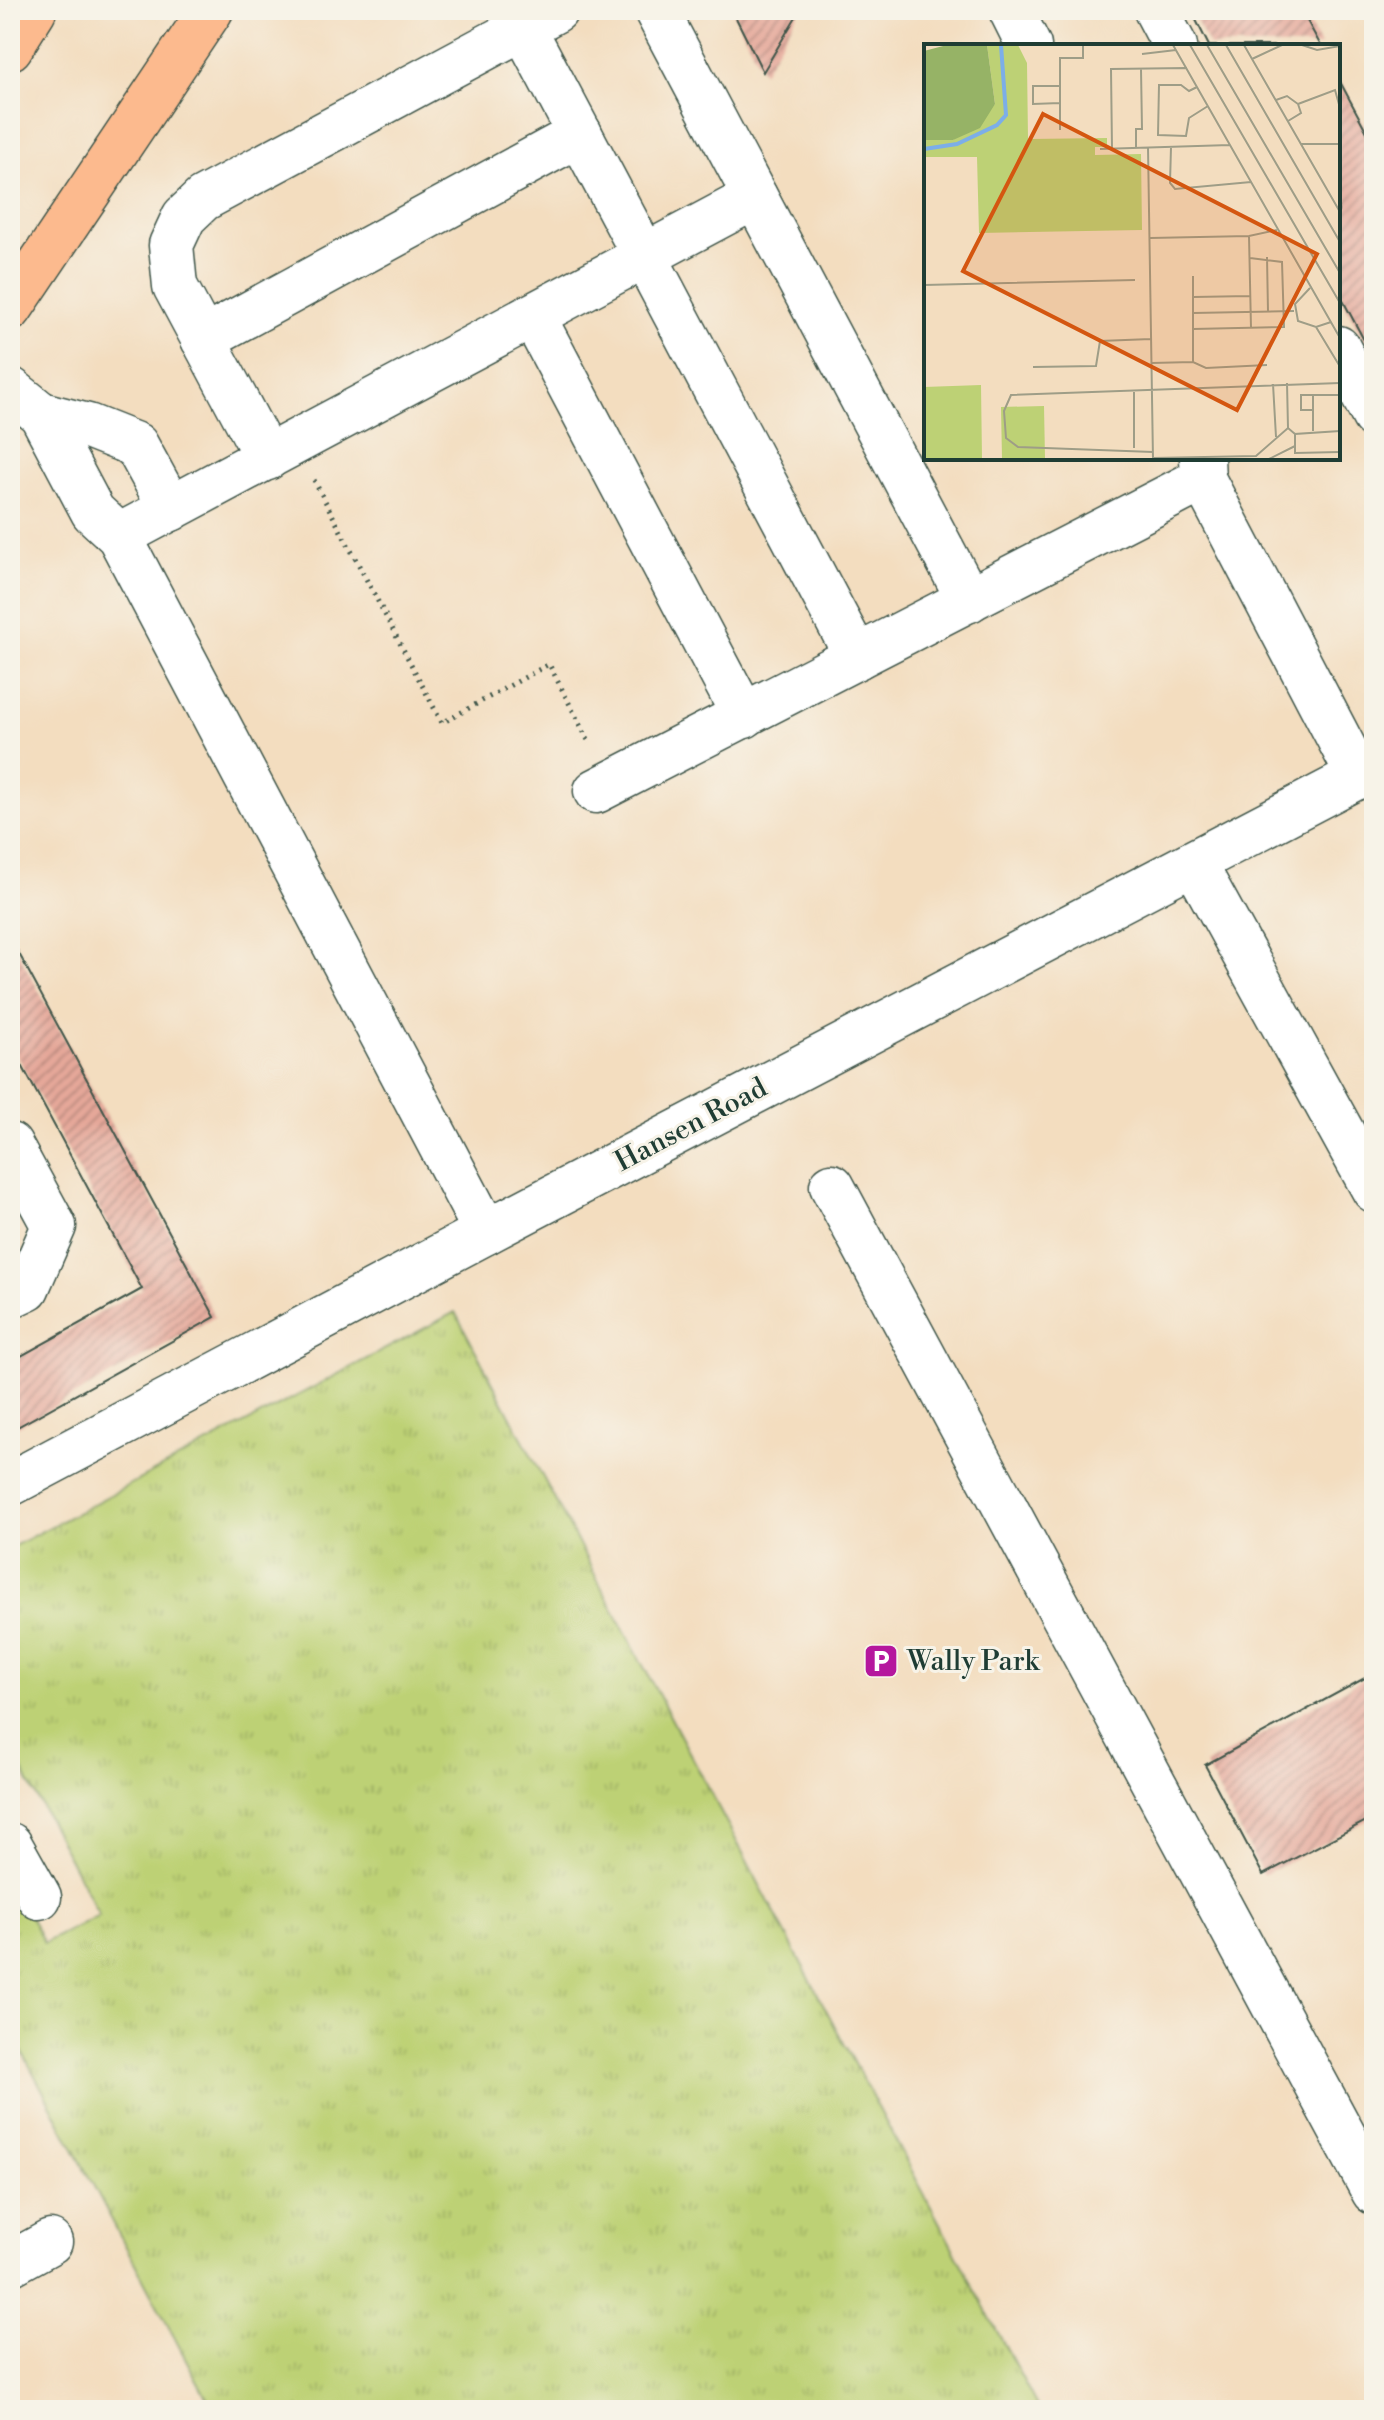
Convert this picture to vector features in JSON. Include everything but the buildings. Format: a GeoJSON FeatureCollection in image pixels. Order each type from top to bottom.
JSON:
{"type":"FeatureCollection","features":[{"type":"Feature","properties":{"kind":"main road"},"geometry":{"type":"LineString","coordinates":[[10,48],[34,10]]}},
{"type":"Feature","properties":{"kind":"main road"},"geometry":{"type":"LineString","coordinates":[[10,309],[211,10]]}},
{"type":"Feature","properties":{"kind":"street"},"geometry":{"type":"LineString","coordinates":[[656,10],[969,600]]}},
{"type":"Feature","properties":{"kind":"street"},"geometry":{"type":"LineString","coordinates":[[1011,10],[1028,44]]}},
{"type":"Feature","properties":{"kind":"street"},"geometry":{"type":"LineString","coordinates":[[1156,10],[1174,44]]}},
{"type":"Feature","properties":{"kind":"street"},"geometry":{"type":"LineString","coordinates":[[281,450],[203,339],[175,286],[171,245],[184,217],[203,199],[531,16],[580,134],[857,657]]}},
{"type":"Feature","properties":{"kind":"street"},"geometry":{"type":"LineString","coordinates":[[203,339],[580,134]]}},
{"type":"Feature","properties":{"kind":"street"},"geometry":{"type":"LineString","coordinates":[[119,536],[755,197]]}},
{"type":"Feature","properties":{"kind":"street"},"geometry":{"type":"LineString","coordinates":[[533,316],[744,716]]}},
{"type":"Feature","properties":{"kind":"street"},"geometry":{"type":"LineString","coordinates":[[1340,352],[1374,416]]}},
{"type":"Feature","properties":{"kind":"street"},"geometry":{"type":"LineString","coordinates":[[26,402],[136,445],[171,509]]}},
{"type":"Feature","properties":{"kind":"street"},"geometry":{"type":"LineString","coordinates":[[26,402],[93,512],[119,536],[486,1232]]}},
{"type":"Feature","properties":{"kind":"street"},"geometry":{"type":"LineString","coordinates":[[604,787],[969,600],[1202,469],[1367,773]]}},
{"type":"Feature","properties":{"kind":"street","name":"Hansen Road"},"geometry":{"type":"LineString","coordinates":[[10,1484],[1367,773]]}},
{"type":"Feature","properties":{"kind":"street"},"geometry":{"type":"LineString","coordinates":[[1194,863],[1374,1190]]}},
{"type":"Feature","properties":{"kind":"street"},"geometry":{"type":"LineString","coordinates":[[10,1145],[54,1226],[27,1288],[10,1296]]}},
{"type":"Feature","properties":{"kind":"street"},"geometry":{"type":"LineString","coordinates":[[832,1186],[1374,2192]]}},
{"type":"Feature","properties":{"kind":"street"},"geometry":{"type":"LineString","coordinates":[[10,1845],[39,1897]]}},
{"type":"Feature","properties":{"kind":"street"},"geometry":{"type":"LineString","coordinates":[[10,2264],[50,2242]]}},
{"type":"Feature","properties":{"kind":"path"},"geometry":{"type":"LineString","coordinates":[[281,450],[442,723],[549,664],[604,787]]}},
{"type":"Feature","properties":{"kind":"green space"},"geometry":{"type":"Polygon","coordinates":[[[455,1312],[1039,2410],[213,2410],[10,2029],[10,1879],[44,1943],[99,1915],[10,1746],[10,1548],[455,1312]]]}},
{"type":"Feature","properties":{"kind":"place","name":"Wally Park"},"geometry":{"type":"Point","coordinates":[881,1661]}}]}
